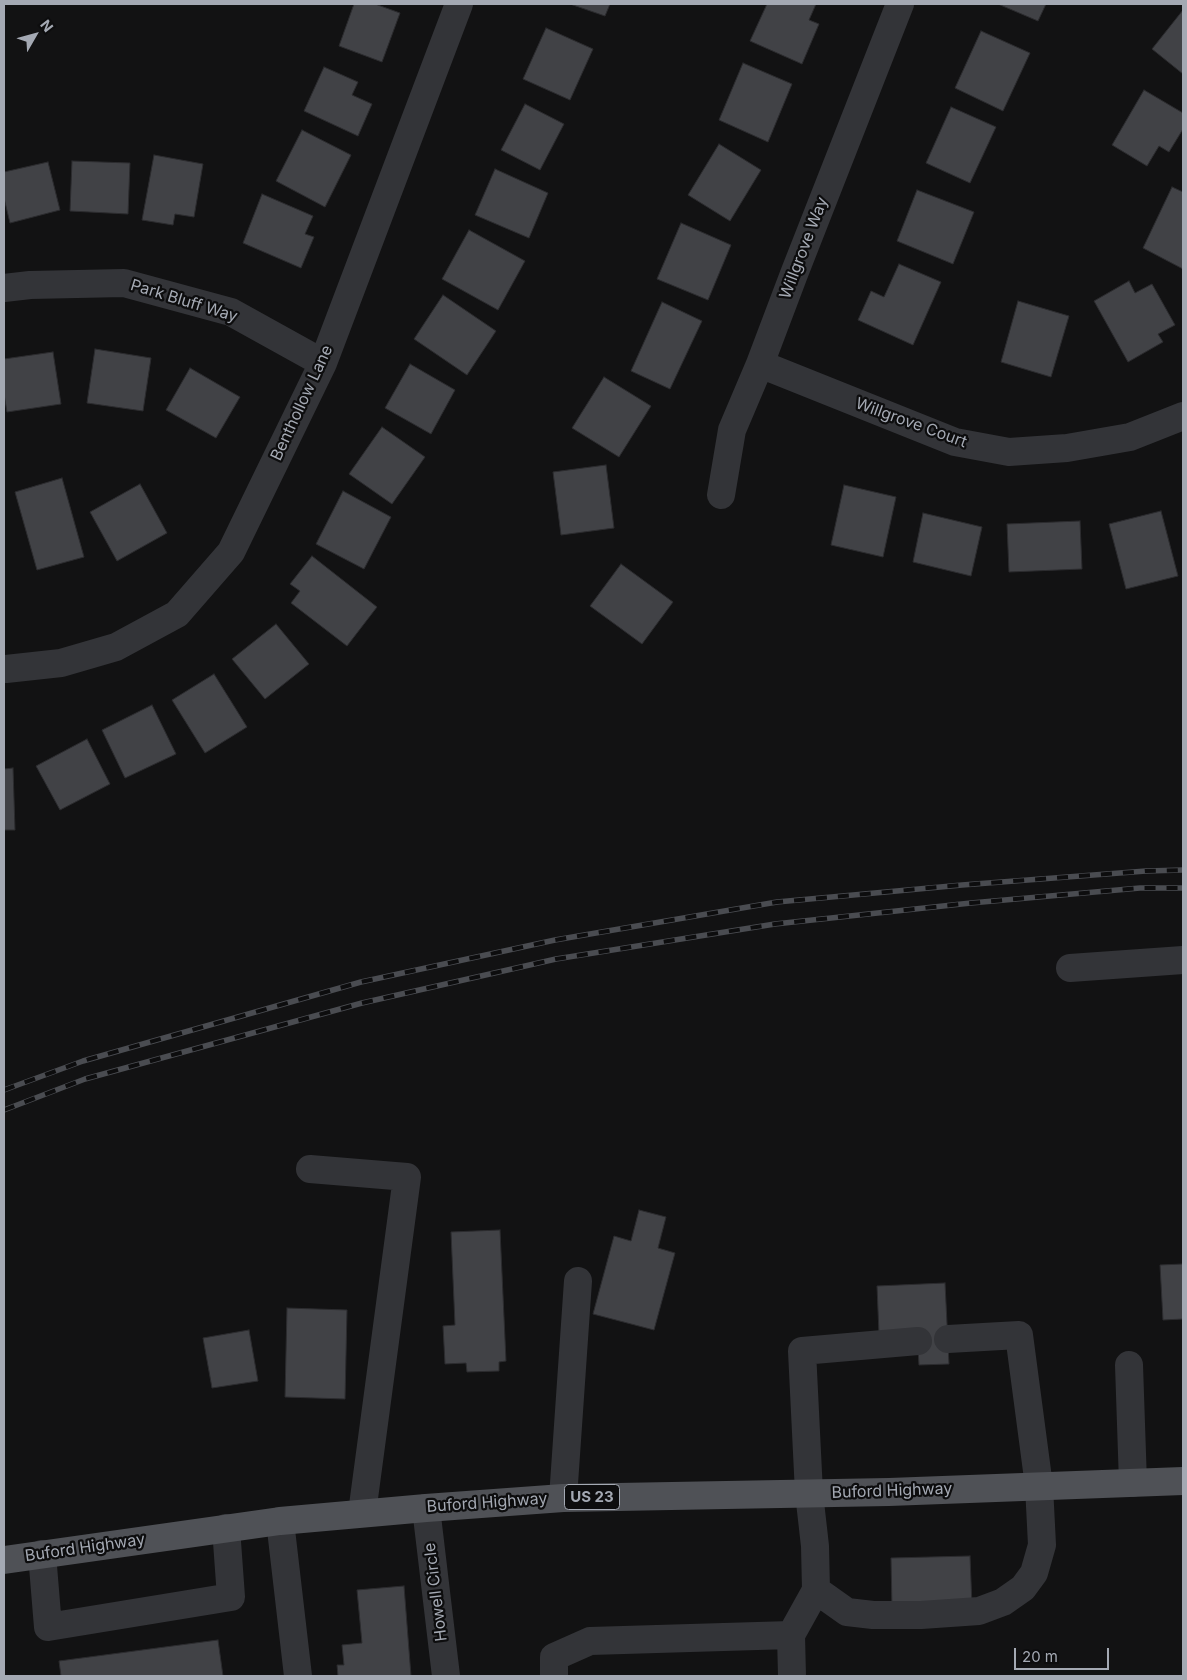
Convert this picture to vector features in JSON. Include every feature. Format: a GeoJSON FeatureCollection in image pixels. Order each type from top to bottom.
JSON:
{"type":"FeatureCollection","features":[{"type":"Feature","properties":{"kind":"main road","name":"Buford Highway"},"geometry":{"type":"LineString","coordinates":[[4,1560],[280,1520],[563,1498],[808,1493],[1183,1481]]}},
{"type":"Feature","properties":{"kind":"street","name":"Benthollow Lane"},"geometry":{"type":"LineString","coordinates":[[6,669],[62,663],[116,647],[177,614],[231,552],[323,363],[459,4]]}},
{"type":"Feature","properties":{"kind":"street","name":"Willgrove Way"},"geometry":{"type":"LineString","coordinates":[[721,495],[732,430],[760,364],[900,4]]}},
{"type":"Feature","properties":{"kind":"street","name":"Park Bluff Way"},"geometry":{"type":"LineString","coordinates":[[4,288],[30,285],[124,283],[231,312],[323,363]]}},
{"type":"Feature","properties":{"kind":"street","name":"Willgrove Court"},"geometry":{"type":"LineString","coordinates":[[760,364],[955,442],[1009,452],[1067,448],[1130,438],[1183,416]]}},
{"type":"Feature","properties":{"kind":"street"},"geometry":{"type":"LineString","coordinates":[[1070,968],[1183,960]]}},
{"type":"Feature","properties":{"kind":"street"},"geometry":{"type":"LineString","coordinates":[[310,1169],[407,1178],[362,1513]]}},
{"type":"Feature","properties":{"kind":"street"},"geometry":{"type":"LineString","coordinates":[[563,1498],[578,1281]]}},
{"type":"Feature","properties":{"kind":"street"},"geometry":{"type":"LineString","coordinates":[[816,1590],[847,1612],[873,1615],[921,1615],[979,1611],[1003,1602],[1022,1588],[1034,1573],[1042,1545],[1039,1486],[1019,1334],[948,1339]]}},
{"type":"Feature","properties":{"kind":"street"},"geometry":{"type":"LineString","coordinates":[[792,1676],[791,1635],[816,1590],[816,1546],[808,1493],[802,1351],[918,1342]]}},
{"type":"Feature","properties":{"kind":"street"},"geometry":{"type":"LineString","coordinates":[[1129,1365],[1133,1483]]}},
{"type":"Feature","properties":{"kind":"street","name":"Howell Circle"},"geometry":{"type":"LineString","coordinates":[[426,1508],[446,1676]]}},
{"type":"Feature","properties":{"kind":"street"},"geometry":{"type":"LineString","coordinates":[[280,1520],[298,1676]]}},
{"type":"Feature","properties":{"kind":"street"},"geometry":{"type":"LineString","coordinates":[[42,1554],[48,1627],[231,1597],[226,1528]]}},
{"type":"Feature","properties":{"kind":"street"},"geometry":{"type":"LineString","coordinates":[[554,1676],[554,1657],[590,1641],[791,1635]]}},
{"type":"Feature","properties":{"kind":"building"},"geometry":{"type":"Polygon","coordinates":[[[354,4],[375,4],[400,13],[382,62],[339,46],[354,4]]]}},
{"type":"Feature","properties":{"kind":"building"},"geometry":{"type":"Polygon","coordinates":[[[570,4],[610,4],[605,16],[570,4]]]}},
{"type":"Feature","properties":{"kind":"building"},"geometry":{"type":"Polygon","coordinates":[[[767,4],[816,4],[809,20],[819,24],[802,64],[750,41],[767,4]]]}},
{"type":"Feature","properties":{"kind":"building"},"geometry":{"type":"Polygon","coordinates":[[[998,4],[1046,4],[1038,21],[998,4]]]}},
{"type":"Feature","properties":{"kind":"building"},"geometry":{"type":"Polygon","coordinates":[[[1183,10],[1183,74],[1152,49],[1183,10]]]}},
{"type":"Feature","properties":{"kind":"building"},"geometry":{"type":"Polygon","coordinates":[[[546,28],[593,49],[570,100],[523,79],[546,28]]]}},
{"type":"Feature","properties":{"kind":"building"},"geometry":{"type":"Polygon","coordinates":[[[981,31],[1030,53],[1003,111],[955,88],[981,31]]]}},
{"type":"Feature","properties":{"kind":"building"},"geometry":{"type":"Polygon","coordinates":[[[743,63],[792,84],[768,142],[719,120],[743,63]]]}},
{"type":"Feature","properties":{"kind":"building"},"geometry":{"type":"Polygon","coordinates":[[[324,67],[358,82],[352,95],[372,104],[358,136],[304,111],[324,67]]]}},
{"type":"Feature","properties":{"kind":"building"},"geometry":{"type":"Polygon","coordinates":[[[1144,90],[1183,113],[1183,129],[1169,152],[1159,146],[1147,166],[1112,145],[1144,90]]]}},
{"type":"Feature","properties":{"kind":"building"},"geometry":{"type":"Polygon","coordinates":[[[525,104],[564,124],[540,170],[501,150],[525,104]]]}},
{"type":"Feature","properties":{"kind":"building"},"geometry":{"type":"Polygon","coordinates":[[[951,107],[996,127],[970,183],[926,163],[951,107]]]}},
{"type":"Feature","properties":{"kind":"building"},"geometry":{"type":"Polygon","coordinates":[[[302,130],[351,155],[325,207],[276,181],[302,130]]]}},
{"type":"Feature","properties":{"kind":"building"},"geometry":{"type":"Polygon","coordinates":[[[719,144],[761,170],[730,221],[688,195],[719,144]]]}},
{"type":"Feature","properties":{"kind":"building"},"geometry":{"type":"Polygon","coordinates":[[[154,155],[203,164],[194,217],[175,214],[173,225],[142,220],[154,155]]]}},
{"type":"Feature","properties":{"kind":"building"},"geometry":{"type":"Polygon","coordinates":[[[72,161],[130,163],[128,214],[70,211],[72,161]]]}},
{"type":"Feature","properties":{"kind":"building"},"geometry":{"type":"Polygon","coordinates":[[[48,162],[60,210],[10,223],[4,198],[4,172],[48,162]]]}},
{"type":"Feature","properties":{"kind":"building"},"geometry":{"type":"Polygon","coordinates":[[[495,169],[548,193],[529,238],[475,215],[495,169]]]}},
{"type":"Feature","properties":{"kind":"building"},"geometry":{"type":"Polygon","coordinates":[[[1172,187],[1183,192],[1183,269],[1143,248],[1172,187]]]}},
{"type":"Feature","properties":{"kind":"building"},"geometry":{"type":"Polygon","coordinates":[[[917,190],[974,212],[953,264],[897,241],[917,190]]]}},
{"type":"Feature","properties":{"kind":"building"},"geometry":{"type":"Polygon","coordinates":[[[262,194],[313,216],[305,234],[314,237],[301,268],[243,243],[262,194]]]}},
{"type":"Feature","properties":{"kind":"building"},"geometry":{"type":"Polygon","coordinates":[[[681,223],[731,245],[708,300],[657,279],[681,223]]]}},
{"type":"Feature","properties":{"kind":"building"},"geometry":{"type":"Polygon","coordinates":[[[469,230],[525,261],[498,310],[442,279],[469,230]]]}},
{"type":"Feature","properties":{"kind":"building"},"geometry":{"type":"Polygon","coordinates":[[[899,264],[941,282],[913,345],[858,320],[871,291],[884,297],[899,264]]]}},
{"type":"Feature","properties":{"kind":"building"},"geometry":{"type":"Polygon","coordinates":[[[1129,281],[1135,293],[1152,284],[1175,325],[1158,334],[1163,342],[1128,362],[1094,301],[1129,281]]]}},
{"type":"Feature","properties":{"kind":"building"},"geometry":{"type":"Polygon","coordinates":[[[443,295],[496,331],[467,375],[414,339],[443,295]]]}},
{"type":"Feature","properties":{"kind":"building"},"geometry":{"type":"Polygon","coordinates":[[[1018,301],[1069,316],[1051,377],[1001,362],[1018,301]]]}},
{"type":"Feature","properties":{"kind":"building"},"geometry":{"type":"Polygon","coordinates":[[[662,302],[702,321],[670,389],[631,371],[662,302]]]}},
{"type":"Feature","properties":{"kind":"building"},"geometry":{"type":"Polygon","coordinates":[[[95,349],[151,358],[143,411],[87,403],[95,349]]]}},
{"type":"Feature","properties":{"kind":"building"},"geometry":{"type":"Polygon","coordinates":[[[53,352],[61,404],[7,412],[4,394],[4,359],[53,352]]]}},
{"type":"Feature","properties":{"kind":"building"},"geometry":{"type":"Polygon","coordinates":[[[410,364],[455,390],[431,434],[385,408],[410,364]]]}},
{"type":"Feature","properties":{"kind":"building"},"geometry":{"type":"Polygon","coordinates":[[[190,368],[240,397],[216,438],[166,410],[190,368]]]}},
{"type":"Feature","properties":{"kind":"building"},"geometry":{"type":"Polygon","coordinates":[[[604,377],[651,406],[619,457],[572,428],[604,377]]]}},
{"type":"Feature","properties":{"kind":"building"},"geometry":{"type":"Polygon","coordinates":[[[382,427],[425,457],[392,504],[349,474],[382,427]]]}},
{"type":"Feature","properties":{"kind":"building"},"geometry":{"type":"Polygon","coordinates":[[[606,465],[614,528],[561,535],[553,472],[606,465]]]}},
{"type":"Feature","properties":{"kind":"building"},"geometry":{"type":"Polygon","coordinates":[[[62,478],[84,557],[37,570],[15,492],[62,478]]]}},
{"type":"Feature","properties":{"kind":"building"},"geometry":{"type":"Polygon","coordinates":[[[140,484],[167,533],[117,561],[90,512],[140,484]]]}},
{"type":"Feature","properties":{"kind":"building"},"geometry":{"type":"Polygon","coordinates":[[[844,485],[896,497],[883,557],[831,545],[844,485]]]}},
{"type":"Feature","properties":{"kind":"building"},"geometry":{"type":"Polygon","coordinates":[[[343,491],[391,517],[364,569],[316,544],[343,491]]]}},
{"type":"Feature","properties":{"kind":"building"},"geometry":{"type":"Polygon","coordinates":[[[1161,511],[1178,576],[1126,589],[1109,524],[1161,511]]]}},
{"type":"Feature","properties":{"kind":"building"},"geometry":{"type":"Polygon","coordinates":[[[923,513],[982,527],[971,576],[913,562],[923,513]]]}},
{"type":"Feature","properties":{"kind":"building"},"geometry":{"type":"Polygon","coordinates":[[[1080,521],[1082,569],[1009,572],[1007,524],[1080,521]]]}},
{"type":"Feature","properties":{"kind":"building"},"geometry":{"type":"Polygon","coordinates":[[[312,556],[377,607],[347,646],[291,603],[300,591],[290,584],[312,556]]]}},
{"type":"Feature","properties":{"kind":"building"},"geometry":{"type":"Polygon","coordinates":[[[621,564],[673,602],[642,644],[590,606],[621,564]]]}},
{"type":"Feature","properties":{"kind":"building"},"geometry":{"type":"Polygon","coordinates":[[[276,624],[309,664],[265,699],[232,659],[276,624]]]}},
{"type":"Feature","properties":{"kind":"building"},"geometry":{"type":"Polygon","coordinates":[[[214,674],[247,727],[205,753],[172,700],[214,674]]]}},
{"type":"Feature","properties":{"kind":"building"},"geometry":{"type":"Polygon","coordinates":[[[152,705],[176,754],[125,778],[102,730],[152,705]]]}},
{"type":"Feature","properties":{"kind":"building"},"geometry":{"type":"Polygon","coordinates":[[[87,739],[110,784],[60,810],[36,766],[87,739]]]}},
{"type":"Feature","properties":{"kind":"building"},"geometry":{"type":"Polygon","coordinates":[[[13,768],[15,830],[4,830],[4,769],[13,768]]]}},
{"type":"Feature","properties":{"kind":"building"},"geometry":{"type":"Polygon","coordinates":[[[639,1210],[666,1217],[658,1248],[675,1253],[654,1330],[593,1314],[614,1236],[631,1241],[639,1210]]]}},
{"type":"Feature","properties":{"kind":"building"},"geometry":{"type":"Polygon","coordinates":[[[500,1230],[506,1361],[499,1362],[499,1371],[467,1372],[466,1363],[445,1364],[443,1326],[455,1325],[451,1232],[500,1230]]]}},
{"type":"Feature","properties":{"kind":"building"},"geometry":{"type":"Polygon","coordinates":[[[1183,1264],[1183,1319],[1163,1320],[1160,1265],[1183,1264]]]}},
{"type":"Feature","properties":{"kind":"building"},"geometry":{"type":"Polygon","coordinates":[[[945,1283],[949,1364],[919,1365],[917,1332],[879,1334],[877,1286],[945,1283]]]}},
{"type":"Feature","properties":{"kind":"building"},"geometry":{"type":"Polygon","coordinates":[[[287,1308],[347,1310],[345,1399],[285,1397],[287,1308]]]}},
{"type":"Feature","properties":{"kind":"building"},"geometry":{"type":"Polygon","coordinates":[[[249,1330],[258,1381],[212,1388],[203,1338],[249,1330]]]}},
{"type":"Feature","properties":{"kind":"building"},"geometry":{"type":"Polygon","coordinates":[[[970,1556],[972,1606],[892,1608],[891,1558],[970,1556]]]}},
{"type":"Feature","properties":{"kind":"building"},"geometry":{"type":"Polygon","coordinates":[[[404,1586],[411,1676],[338,1676],[337,1665],[344,1665],[342,1645],[362,1643],[357,1590],[404,1586]]]}},
{"type":"Feature","properties":{"kind":"building"},"geometry":{"type":"Polygon","coordinates":[[[218,1640],[223,1676],[61,1676],[59,1661],[218,1640]]]}},
{"type":"Feature","properties":{"kind":"railway"},"geometry":{"type":"LineString","coordinates":[[4,1090],[83,1061],[361,982],[555,940],[777,902],[962,885],[1146,871],[1183,870]]}},
{"type":"Feature","properties":{"kind":"railway"},"geometry":{"type":"LineString","coordinates":[[4,1110],[85,1079],[362,1003],[556,959],[775,924],[971,903],[1140,888],[1183,888]]}}]}
